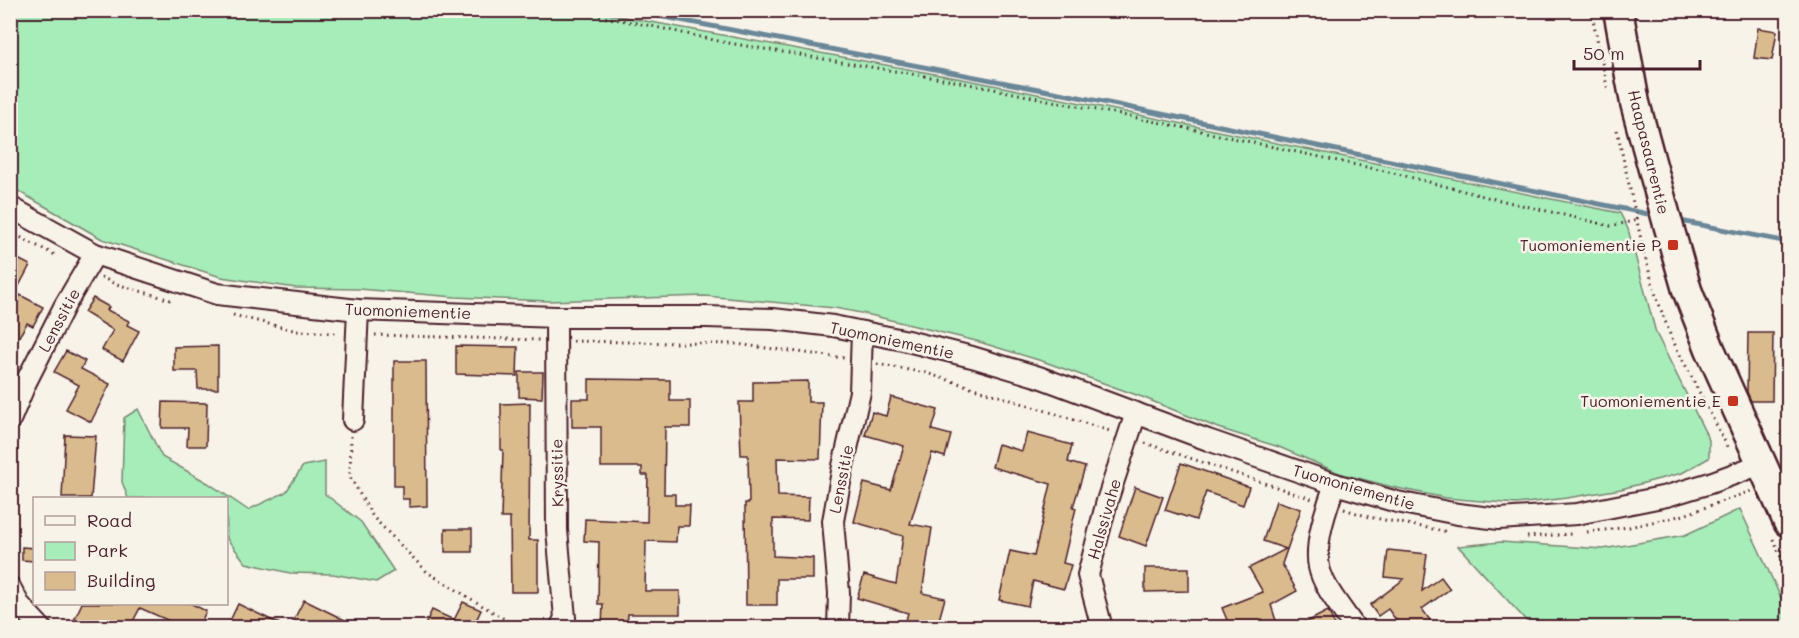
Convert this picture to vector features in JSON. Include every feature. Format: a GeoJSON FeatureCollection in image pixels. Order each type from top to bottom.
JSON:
{"type":"FeatureCollection","features":[{"type":"Feature","properties":{"kind":"main road","name":"Haapasaarentie"},"geometry":{"type":"LineString","coordinates":[[1618,10],[1635,103],[1687,290],[1710,350],[1788,522]]}},
{"type":"Feature","properties":{"kind":"street","name":"Tuomoniementie"},"geometry":{"type":"LineString","coordinates":[[10,207],[90,262],[217,294],[358,310],[556,317],[707,317],[773,320],[833,326],[862,332],[972,357],[1039,377],[1335,484],[1397,502],[1458,514],[1499,519],[1577,514],[1667,496],[1761,464]]}},
{"type":"Feature","properties":{"kind":"street","name":"Lenssitie"},"geometry":{"type":"LineString","coordinates":[[10,420],[26,382],[90,262]]}},
{"type":"Feature","properties":{"kind":"street"},"geometry":{"type":"LineString","coordinates":[[353,420],[358,310]]}},
{"type":"Feature","properties":{"kind":"street","name":"Kryssitie"},"geometry":{"type":"LineString","coordinates":[[556,317],[557,530],[565,618],[560,627]]}},
{"type":"Feature","properties":{"kind":"street","name":"Lenssitie"},"geometry":{"type":"LineString","coordinates":[[838,627],[839,593],[833,520],[860,392],[862,332]]}},
{"type":"Feature","properties":{"kind":"street","name":"Halssivahe"},"geometry":{"type":"LineString","coordinates":[[1102,627],[1088,575],[1107,501],[1136,412]]}},
{"type":"Feature","properties":{"kind":"street"},"geometry":{"type":"LineString","coordinates":[[1335,484],[1320,534],[1319,567],[1331,593],[1355,627]]}},
{"type":"Feature","properties":{"kind":"street"},"geometry":{"type":"LineString","coordinates":[[10,587],[19,604],[41,627]]}},
{"type":"Feature","properties":{"kind":"path"},"geometry":{"type":"LineString","coordinates":[[564,10],[723,42],[954,81],[1191,129],[1398,174],[1487,198],[1611,226],[1638,220]]}},
{"type":"Feature","properties":{"kind":"path"},"geometry":{"type":"LineString","coordinates":[[10,232],[90,262],[113,283],[174,301]]}},
{"type":"Feature","properties":{"kind":"path"},"geometry":{"type":"LineString","coordinates":[[229,315],[297,331],[555,341],[736,344],[838,356],[926,373],[1328,505],[1369,517],[1449,532]]}},
{"type":"Feature","properties":{"kind":"path"},"geometry":{"type":"LineString","coordinates":[[353,420],[350,477],[373,518],[427,572],[519,627]]}},
{"type":"Feature","properties":{"kind":"path"},"geometry":{"type":"LineString","coordinates":[[1585,532],[1629,527],[1684,515],[1750,491]]}},
{"type":"Feature","properties":{"kind":"path"},"geometry":{"type":"LineString","coordinates":[[1516,537],[1551,537],[1574,534]]}},
{"type":"Feature","properties":{"kind":"green space"},"geometry":{"type":"Polygon","coordinates":[[[10,11],[591,11],[973,81],[1620,213],[1628,229],[1656,333],[1709,440],[1709,458],[1682,473],[1621,489],[1567,498],[1516,504],[1446,498],[1339,473],[1279,447],[1218,428],[1142,397],[1045,362],[976,341],[835,308],[705,296],[548,301],[455,297],[359,289],[296,288],[221,277],[102,239],[11,187],[10,11]]]}},
{"type":"Feature","properties":{"kind":"green space"},"geometry":{"type":"Polygon","coordinates":[[[138,409],[162,457],[208,483],[248,510],[286,492],[303,466],[325,462],[325,494],[361,522],[394,571],[376,582],[333,574],[290,573],[246,563],[228,540],[228,497],[128,497],[122,482],[124,418],[138,409]]]}},
{"type":"Feature","properties":{"kind":"green space"},"geometry":{"type":"Polygon","coordinates":[[[1740,509],[1788,613],[1788,627],[1532,627],[1458,546],[1501,542],[1603,549],[1685,535],[1740,509]]]}},
{"type":"Feature","properties":{"kind":"building"},"geometry":{"type":"Polygon","coordinates":[[[1758,28],[1777,31],[1772,60],[1754,58],[1758,28]]]}},
{"type":"Feature","properties":{"kind":"building"},"geometry":{"type":"Polygon","coordinates":[[[10,255],[30,265],[10,303],[10,255]]]}},
{"type":"Feature","properties":{"kind":"building"},"geometry":{"type":"Polygon","coordinates":[[[20,295],[43,307],[33,326],[27,323],[10,352],[10,312],[20,295]]]}},
{"type":"Feature","properties":{"kind":"building"},"geometry":{"type":"Polygon","coordinates":[[[93,298],[109,307],[107,310],[129,321],[127,325],[139,331],[123,361],[102,350],[113,330],[84,312],[93,298]]]}},
{"type":"Feature","properties":{"kind":"building"},"geometry":{"type":"Polygon","coordinates":[[[1748,333],[1773,333],[1772,401],[1751,401],[1747,392],[1748,333]]]}},
{"type":"Feature","properties":{"kind":"building"},"geometry":{"type":"Polygon","coordinates":[[[218,346],[218,389],[198,389],[197,371],[174,371],[174,347],[218,346]]]}},
{"type":"Feature","properties":{"kind":"building"},"geometry":{"type":"Polygon","coordinates":[[[456,346],[518,347],[517,376],[456,374],[456,346]]]}},
{"type":"Feature","properties":{"kind":"building"},"geometry":{"type":"Polygon","coordinates":[[[66,351],[85,361],[81,369],[110,384],[91,422],[66,409],[79,385],[54,372],[66,351]]]}},
{"type":"Feature","properties":{"kind":"building"},"geometry":{"type":"Polygon","coordinates":[[[394,361],[426,361],[427,506],[409,507],[409,499],[402,499],[402,486],[394,486],[394,361]]]}},
{"type":"Feature","properties":{"kind":"building"},"geometry":{"type":"Polygon","coordinates":[[[519,372],[543,372],[542,398],[519,397],[519,372]]]}},
{"type":"Feature","properties":{"kind":"building"},"geometry":{"type":"Polygon","coordinates":[[[589,379],[670,380],[670,401],[690,401],[690,427],[665,427],[664,494],[675,494],[675,505],[690,505],[689,526],[677,526],[676,542],[646,541],[645,591],[680,591],[680,614],[628,614],[627,627],[602,627],[603,604],[598,604],[599,542],[584,541],[585,519],[647,522],[648,475],[642,475],[642,467],[601,467],[601,427],[572,427],[572,399],[589,399],[589,379]]]}},
{"type":"Feature","properties":{"kind":"building"},"geometry":{"type":"Polygon","coordinates":[[[808,381],[808,402],[822,402],[820,459],[777,458],[778,496],[809,497],[808,520],[773,519],[773,556],[813,558],[813,579],[777,579],[777,605],[746,605],[745,503],[749,503],[748,455],[741,455],[739,402],[753,402],[753,382],[808,381]]]}},
{"type":"Feature","properties":{"kind":"building"},"geometry":{"type":"Polygon","coordinates":[[[891,397],[938,410],[932,430],[951,435],[945,457],[932,453],[910,524],[932,528],[922,593],[945,598],[937,627],[904,627],[908,613],[857,598],[864,575],[896,584],[903,536],[854,522],[864,483],[891,490],[904,446],[865,435],[872,412],[886,416],[891,397]]]}},
{"type":"Feature","properties":{"kind":"building"},"geometry":{"type":"Polygon","coordinates":[[[163,402],[207,403],[206,446],[187,446],[188,428],[162,428],[163,402]]]}},
{"type":"Feature","properties":{"kind":"building"},"geometry":{"type":"Polygon","coordinates":[[[530,403],[529,540],[538,540],[538,592],[511,592],[510,518],[501,518],[503,450],[501,450],[501,404],[530,403]]]}},
{"type":"Feature","properties":{"kind":"building"},"geometry":{"type":"Polygon","coordinates":[[[1027,433],[1072,445],[1068,462],[1085,467],[1073,507],[1076,508],[1063,563],[1071,565],[1064,589],[1033,581],[1028,606],[999,600],[1010,551],[1034,556],[1051,484],[992,467],[998,444],[1022,451],[1027,433]]]}},
{"type":"Feature","properties":{"kind":"building"},"geometry":{"type":"Polygon","coordinates":[[[65,435],[96,436],[91,497],[62,497],[65,435]]]}},
{"type":"Feature","properties":{"kind":"building"},"geometry":{"type":"Polygon","coordinates":[[[1181,463],[1249,487],[1243,505],[1206,492],[1196,520],[1165,510],[1181,463]]]}},
{"type":"Feature","properties":{"kind":"building"},"geometry":{"type":"Polygon","coordinates":[[[1135,487],[1163,497],[1146,546],[1119,536],[1135,487]]]}},
{"type":"Feature","properties":{"kind":"building"},"geometry":{"type":"Polygon","coordinates":[[[1276,501],[1301,509],[1282,564],[1297,591],[1271,605],[1278,627],[1230,627],[1222,608],[1263,592],[1249,568],[1286,549],[1263,541],[1276,501]]]}},
{"type":"Feature","properties":{"kind":"building"},"geometry":{"type":"Polygon","coordinates":[[[445,529],[472,529],[472,552],[445,552],[445,529]]]}},
{"type":"Feature","properties":{"kind":"building"},"geometry":{"type":"Polygon","coordinates":[[[22,547],[33,548],[33,561],[22,560],[22,547]]]}},
{"type":"Feature","properties":{"kind":"building"},"geometry":{"type":"Polygon","coordinates":[[[1388,550],[1427,554],[1422,591],[1441,577],[1450,589],[1422,609],[1435,627],[1401,627],[1388,609],[1378,616],[1370,605],[1404,579],[1385,577],[1388,550]]]}},
{"type":"Feature","properties":{"kind":"building"},"geometry":{"type":"Polygon","coordinates":[[[1145,568],[1189,568],[1189,591],[1145,592],[1145,568]]]}},
{"type":"Feature","properties":{"kind":"building"},"geometry":{"type":"Polygon","coordinates":[[[304,600],[359,627],[290,627],[304,600]]]}},
{"type":"Feature","properties":{"kind":"building"},"geometry":{"type":"Polygon","coordinates":[[[463,602],[481,610],[473,627],[424,627],[432,610],[454,620],[463,602]]]}},
{"type":"Feature","properties":{"kind":"building"},"geometry":{"type":"Polygon","coordinates":[[[238,604],[286,627],[227,627],[238,604]]]}},
{"type":"Feature","properties":{"kind":"building"},"geometry":{"type":"Polygon","coordinates":[[[81,605],[194,605],[206,611],[199,627],[183,627],[140,608],[130,627],[71,627],[81,605]]]}},
{"type":"Feature","properties":{"kind":"building"},"geometry":{"type":"Polygon","coordinates":[[[1328,611],[1336,627],[1297,627],[1328,611]]]}},
{"type":"Feature","properties":{"kind":"waterway"},"geometry":{"type":"LineString","coordinates":[[628,10],[1064,94],[1658,216]]}},
{"type":"Feature","properties":{"kind":"waterway"},"geometry":{"type":"LineString","coordinates":[[1675,220],[1788,242]]}},
{"type":"Feature","properties":{"kind":"place","name":"Tuomoniementie P"},"geometry":{"type":"Point","coordinates":[1673,245]}},
{"type":"Feature","properties":{"kind":"place","name":"Tuomoniementie E"},"geometry":{"type":"Point","coordinates":[1733,401]}}]}
